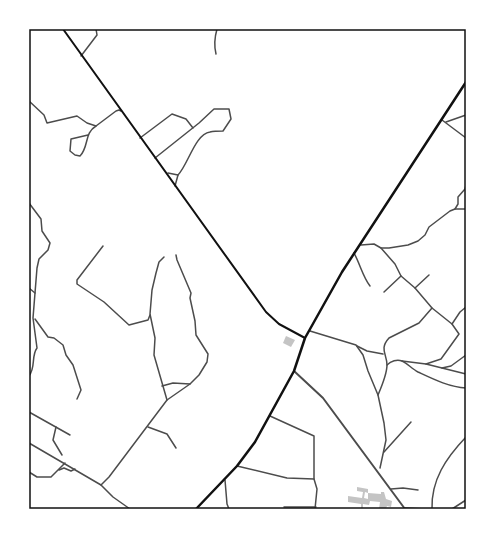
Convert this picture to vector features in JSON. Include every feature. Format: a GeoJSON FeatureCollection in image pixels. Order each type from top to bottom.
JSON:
{"type":"FeatureCollection","features":[{"type":"Feature","properties":{"kind":"main road"},"geometry":{"type":"LineString","coordinates":[[63,29],[266,312],[279,324],[305,338]]}},
{"type":"Feature","properties":{"kind":"main road"},"geometry":{"type":"LineString","coordinates":[[196,509],[225,480],[255,442],[294,371],[305,338],[323,304],[359,245],[466,82]]}},
{"type":"Feature","properties":{"kind":"street"},"geometry":{"type":"LineString","coordinates":[[81,56],[97,35],[96,29]]}},
{"type":"Feature","properties":{"kind":"street"},"geometry":{"type":"LineString","coordinates":[[216,54],[214,47],[217,29]]}},
{"type":"Feature","properties":{"kind":"street"},"geometry":{"type":"LineString","coordinates":[[29,101],[44,115],[47,123],[77,116],[87,123],[96,126]]}},
{"type":"Feature","properties":{"kind":"street"},"geometry":{"type":"LineString","coordinates":[[155,158],[214,109],[230,109],[231,119],[223,131],[207,133],[195,145],[188,162],[178,175],[175,186]]}},
{"type":"Feature","properties":{"kind":"street"},"geometry":{"type":"LineString","coordinates":[[88,135],[71,140],[70,151],[75,155],[80,156],[85,151],[88,135],[96,126],[119,110],[121,111]]}},
{"type":"Feature","properties":{"kind":"street"},"geometry":{"type":"LineString","coordinates":[[140,138],[172,114],[186,120],[193,128]]}},
{"type":"Feature","properties":{"kind":"street"},"geometry":{"type":"LineString","coordinates":[[446,122],[466,116]]}},
{"type":"Feature","properties":{"kind":"street"},"geometry":{"type":"LineString","coordinates":[[442,120],[466,138]]}},
{"type":"Feature","properties":{"kind":"street"},"geometry":{"type":"LineString","coordinates":[[166,173],[178,175]]}},
{"type":"Feature","properties":{"kind":"street"},"geometry":{"type":"LineString","coordinates":[[381,248],[400,247],[412,244],[425,235],[429,227],[455,209],[458,204],[458,197],[465,189],[466,185]]}},
{"type":"Feature","properties":{"kind":"street"},"geometry":{"type":"LineString","coordinates":[[29,202],[41,219],[42,231],[50,243],[48,250],[39,259],[34,318],[37,348],[34,352],[33,370],[29,376]]}},
{"type":"Feature","properties":{"kind":"street"},"geometry":{"type":"LineString","coordinates":[[455,209],[466,209]]}},
{"type":"Feature","properties":{"kind":"street"},"geometry":{"type":"LineString","coordinates":[[359,245],[374,244],[381,248],[394,264],[401,276],[415,288],[432,308],[452,324],[459,334],[441,359],[426,364]]}},
{"type":"Feature","properties":{"kind":"street"},"geometry":{"type":"LineString","coordinates":[[103,246],[77,280],[77,284],[104,302],[129,324],[148,320]]}},
{"type":"Feature","properties":{"kind":"street"},"geometry":{"type":"LineString","coordinates":[[354,253],[363,271],[364,278],[370,286]]}},
{"type":"Feature","properties":{"kind":"street"},"geometry":{"type":"LineString","coordinates":[[100,485],[109,477],[167,400],[190,384],[199,375],[207,362],[208,354],[196,335],[196,321],[190,298],[191,293],[176,260],[176,255]]}},
{"type":"Feature","properties":{"kind":"street"},"geometry":{"type":"LineString","coordinates":[[148,320],[156,273],[159,262],[164,257]]}},
{"type":"Feature","properties":{"kind":"street"},"geometry":{"type":"LineString","coordinates":[[415,288],[430,275]]}},
{"type":"Feature","properties":{"kind":"street"},"geometry":{"type":"LineString","coordinates":[[384,292],[401,276]]}},
{"type":"Feature","properties":{"kind":"street"},"geometry":{"type":"LineString","coordinates":[[29,288],[36,294]]}},
{"type":"Feature","properties":{"kind":"street"},"geometry":{"type":"LineString","coordinates":[[452,324],[460,312],[466,307]]}},
{"type":"Feature","properties":{"kind":"street"},"geometry":{"type":"LineString","coordinates":[[378,395],[387,365],[383,354],[385,342],[389,338],[420,323],[432,308]]}},
{"type":"Feature","properties":{"kind":"street"},"geometry":{"type":"LineString","coordinates":[[150,314],[155,338],[154,355],[167,400]]}},
{"type":"Feature","properties":{"kind":"street"},"geometry":{"type":"LineString","coordinates":[[34,318],[48,337],[54,338],[63,345],[66,355],[73,365],[81,390],[76,398]]}},
{"type":"Feature","properties":{"kind":"street"},"geometry":{"type":"LineString","coordinates":[[148,320],[152,324]]}},
{"type":"Feature","properties":{"kind":"street"},"geometry":{"type":"LineString","coordinates":[[310,331],[356,345],[367,351],[383,354]]}},
{"type":"Feature","properties":{"kind":"street"},"geometry":{"type":"LineString","coordinates":[[356,345],[363,355],[378,395],[386,440],[380,468]]}},
{"type":"Feature","properties":{"kind":"street"},"geometry":{"type":"LineString","coordinates":[[438,367],[451,366],[466,355]]}},
{"type":"Feature","properties":{"kind":"street"},"geometry":{"type":"LineString","coordinates":[[387,365],[390,362],[402,361],[426,364],[466,374]]}},
{"type":"Feature","properties":{"kind":"street"},"geometry":{"type":"LineString","coordinates":[[402,361],[418,372],[441,382],[455,387],[466,388]]}},
{"type":"Feature","properties":{"kind":"street"},"geometry":{"type":"LineString","coordinates":[[294,371],[323,398],[405,508],[427,509]]}},
{"type":"Feature","properties":{"kind":"street"},"geometry":{"type":"LineString","coordinates":[[162,386],[173,383],[190,384]]}},
{"type":"Feature","properties":{"kind":"street"},"geometry":{"type":"LineString","coordinates":[[29,412],[70,435]]}},
{"type":"Feature","properties":{"kind":"street"},"geometry":{"type":"LineString","coordinates":[[270,416],[314,436],[316,508],[284,507]]}},
{"type":"Feature","properties":{"kind":"street"},"geometry":{"type":"LineString","coordinates":[[384,452],[411,422]]}},
{"type":"Feature","properties":{"kind":"street"},"geometry":{"type":"LineString","coordinates":[[56,427],[54,440],[62,455]]}},
{"type":"Feature","properties":{"kind":"street"},"geometry":{"type":"LineString","coordinates":[[148,427],[167,434],[176,448]]}},
{"type":"Feature","properties":{"kind":"street"},"geometry":{"type":"LineString","coordinates":[[432,509],[432,497],[439,473],[450,455],[466,437]]}},
{"type":"Feature","properties":{"kind":"street"},"geometry":{"type":"LineString","coordinates":[[386,440],[392,444]]}},
{"type":"Feature","properties":{"kind":"street"},"geometry":{"type":"LineString","coordinates":[[29,443],[76,469],[100,485],[113,497],[130,509]]}},
{"type":"Feature","properties":{"kind":"street"},"geometry":{"type":"LineString","coordinates":[[29,472],[37,477],[51,477],[59,470],[60,466],[65,463]]}},
{"type":"Feature","properties":{"kind":"street"},"geometry":{"type":"LineString","coordinates":[[237,466],[287,478],[314,479]]}},
{"type":"Feature","properties":{"kind":"street"},"geometry":{"type":"LineString","coordinates":[[59,470],[64,468],[71,471],[76,469]]}},
{"type":"Feature","properties":{"kind":"street"},"geometry":{"type":"LineString","coordinates":[[225,480],[227,504],[229,509]]}},
{"type":"Feature","properties":{"kind":"street"},"geometry":{"type":"LineString","coordinates":[[391,489],[403,488],[418,490]]}},
{"type":"Feature","properties":{"kind":"street"},"geometry":{"type":"LineString","coordinates":[[452,509],[466,500]]}},
{"type":"Feature","properties":{"kind":"building"},"geometry":{"type":"Polygon","coordinates":[[[286,336],[295,340],[291,347],[283,343],[286,336]]]}},
{"type":"Feature","properties":{"kind":"building"},"geometry":{"type":"Polygon","coordinates":[[[357,487],[368,489],[368,493],[381,494],[381,492],[384,492],[386,499],[392,501],[391,507],[387,506],[386,509],[379,509],[380,502],[370,501],[369,505],[363,504],[363,509],[361,509],[361,504],[348,502],[348,496],[362,498],[363,492],[357,491],[357,487]],[[365,492],[364,498],[368,499],[368,493],[365,492]]]}}]}
